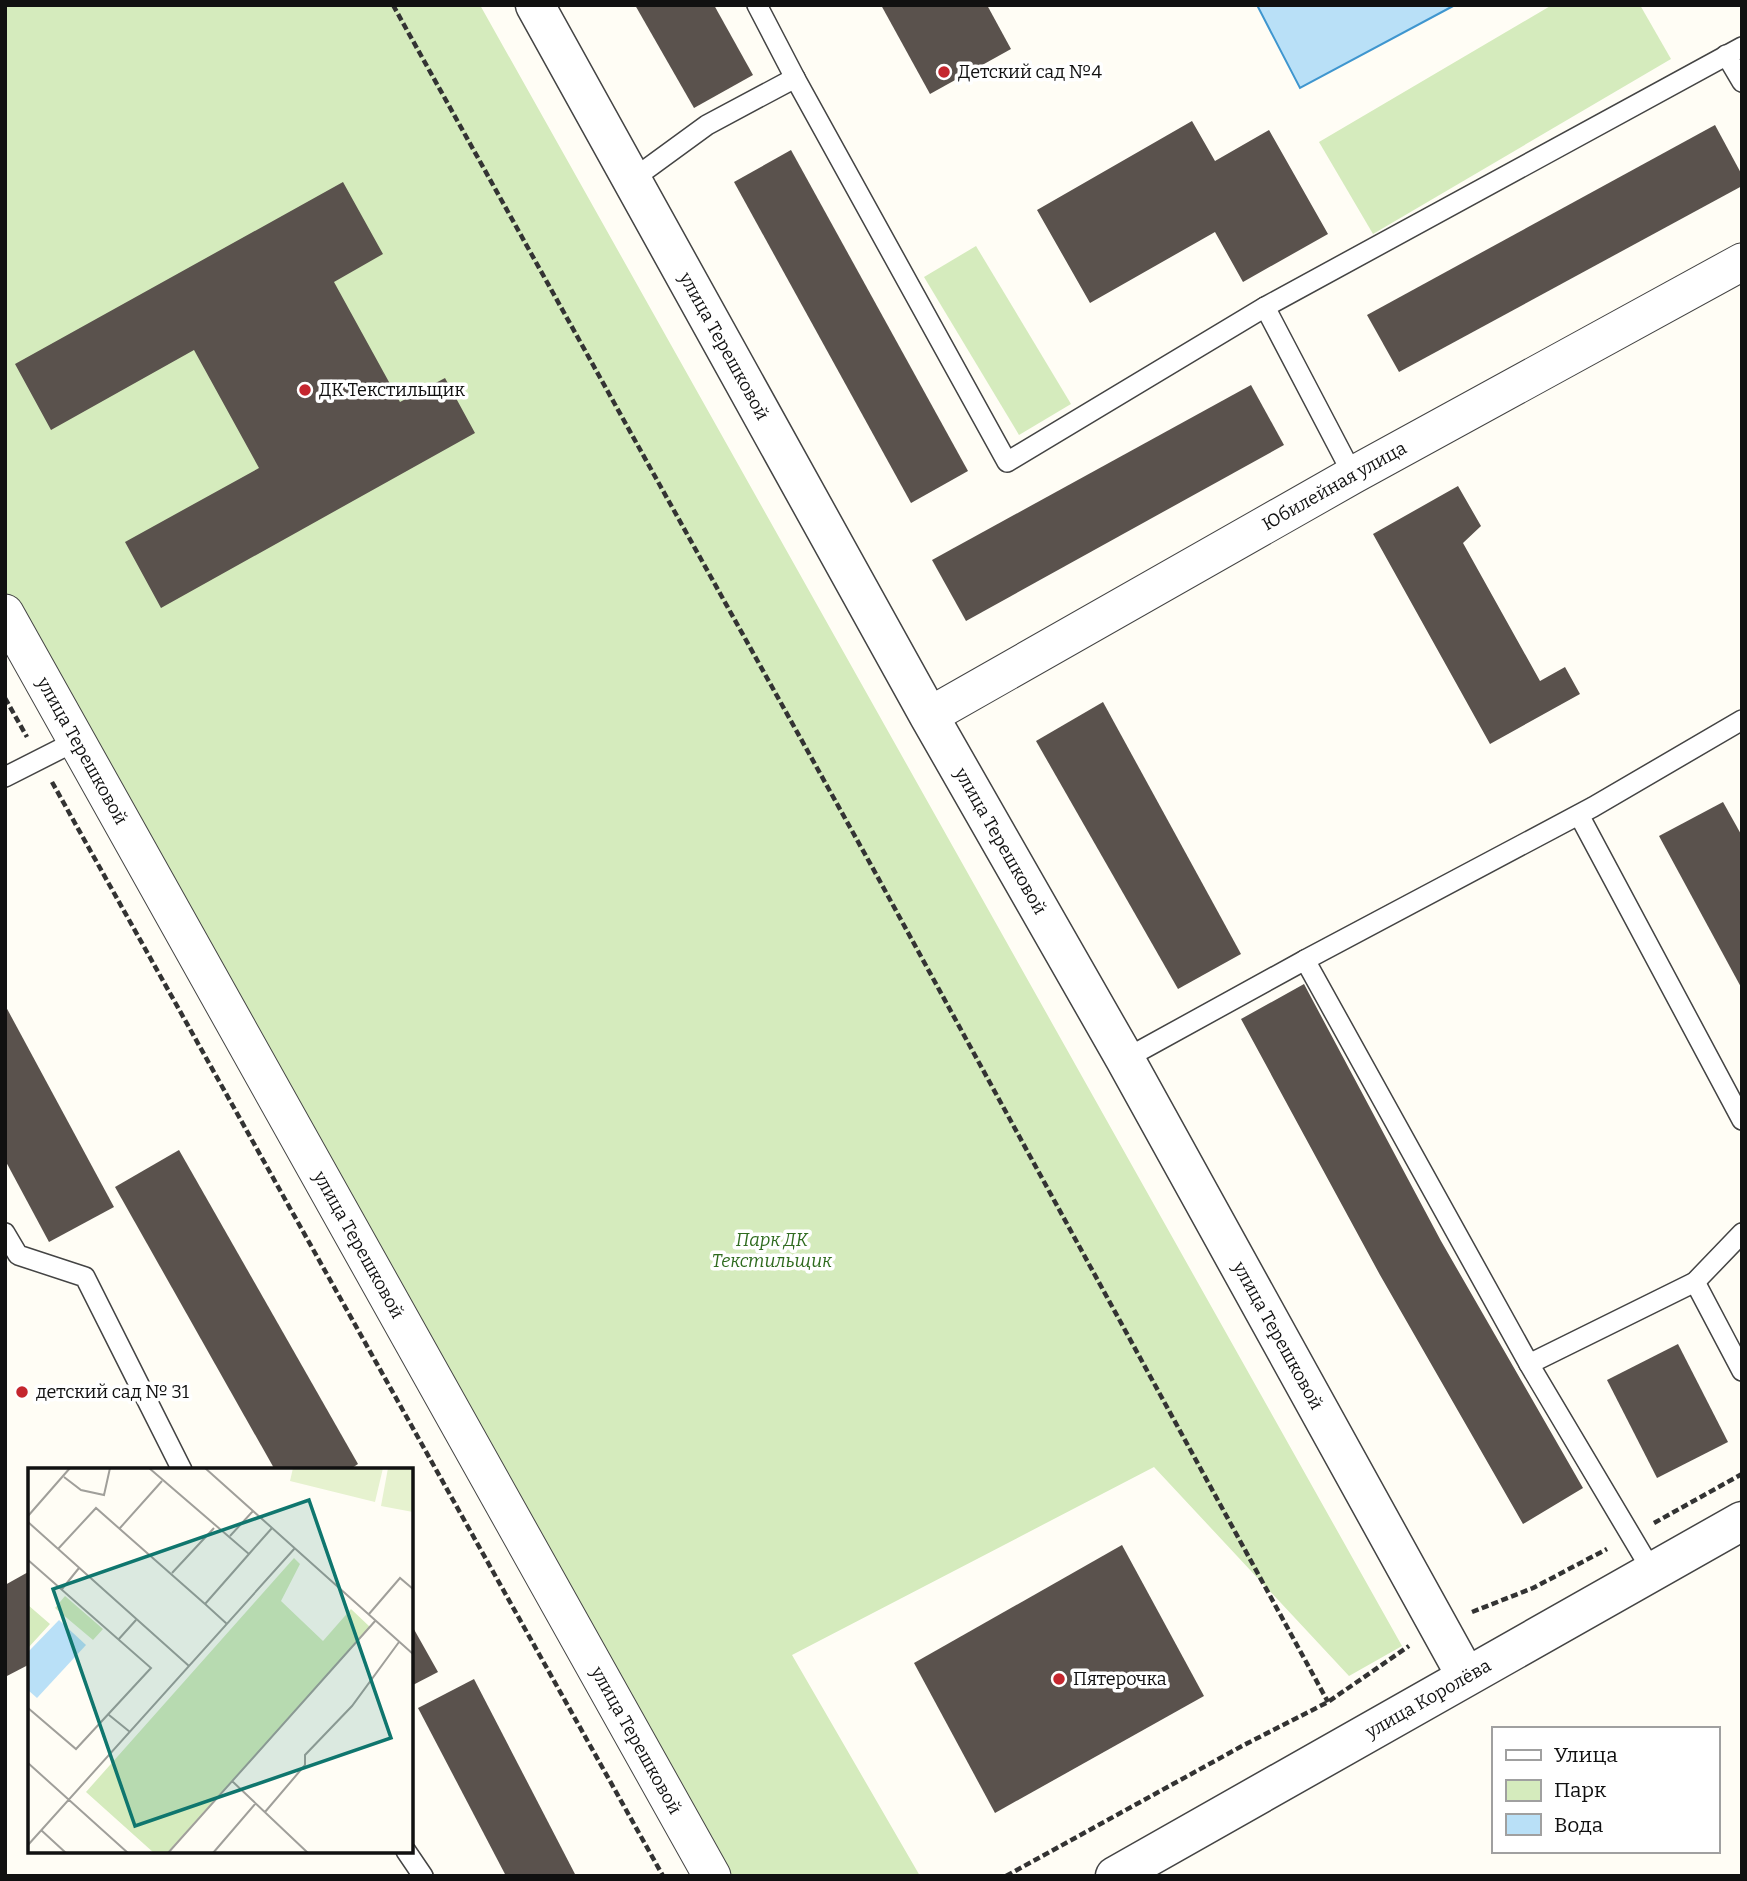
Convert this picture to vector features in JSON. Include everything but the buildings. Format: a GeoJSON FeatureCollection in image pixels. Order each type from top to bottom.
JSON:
{"type":"FeatureCollection","features":[{"type":"Feature","properties":{"kind":"street","name":"улица Терешковой"},"geometry":{"type":"LineString","coordinates":[[535,5],[929,716],[1125,1059],[1466,1676]]}},
{"type":"Feature","properties":{"kind":"street","name":"Юбилейная улица"},"geometry":{"type":"LineString","coordinates":[[929,716],[1353,475],[1742,262]]}},
{"type":"Feature","properties":{"kind":"street","name":"улица Терешковой"},"geometry":{"type":"LineString","coordinates":[[5,613],[712,1876]]}},
{"type":"Feature","properties":{"kind":"street","name":"улица Королёва"},"geometry":{"type":"LineString","coordinates":[[1115,1876],[1742,1521]]}},
{"type":"Feature","properties":{"kind":"lane"},"geometry":{"type":"LineString","coordinates":[[757,5],[794,78],[1007,462],[1265,307],[1734,51],[1742,82]]}},
{"type":"Feature","properties":{"kind":"lane"},"geometry":{"type":"LineString","coordinates":[[633,179],[707,125],[794,78]]}},
{"type":"Feature","properties":{"kind":"lane"},"geometry":{"type":"LineString","coordinates":[[1265,307],[1353,475]]}},
{"type":"Feature","properties":{"kind":"lane"},"geometry":{"type":"LineString","coordinates":[[1125,1059],[1579,815],[1742,720]]}},
{"type":"Feature","properties":{"kind":"lane"},"geometry":{"type":"LineString","coordinates":[[5,777],[76,741]]}},
{"type":"Feature","properties":{"kind":"lane"},"geometry":{"type":"LineString","coordinates":[[1579,815],[1742,1120]]}},
{"type":"Feature","properties":{"kind":"lane"},"geometry":{"type":"LineString","coordinates":[[1305,960],[1529,1364],[1652,1571]]}},
{"type":"Feature","properties":{"kind":"lane"},"geometry":{"type":"LineString","coordinates":[[5,1233],[18,1255],[85,1277],[181,1468]]}},
{"type":"Feature","properties":{"kind":"lane"},"geometry":{"type":"LineString","coordinates":[[1529,1364],[1695,1282],[1742,1233]]}},
{"type":"Feature","properties":{"kind":"lane"},"geometry":{"type":"LineString","coordinates":[[1695,1282],[1742,1371]]}},
{"type":"Feature","properties":{"kind":"lane"},"geometry":{"type":"LineString","coordinates":[[407,1853],[424,1876]]}},
{"type":"Feature","properties":{"kind":"path"},"geometry":{"type":"LineString","coordinates":[[393,5],[876,874],[1328,1702]]}},
{"type":"Feature","properties":{"kind":"path"},"geometry":{"type":"LineString","coordinates":[[5,698],[663,1876]]}},
{"type":"Feature","properties":{"kind":"path"},"geometry":{"type":"LineString","coordinates":[[1006,1876],[1242,1746],[1328,1702],[1437,1626],[1533,1588],[1742,1474]]}},
{"type":"Feature","properties":{"kind":"green space","name":"Парк ДК Текстильщик"},"geometry":{"type":"Polygon","coordinates":[[[5,5],[480,5],[1402,1646],[1349,1676],[1154,1467],[792,1655],[920,1876],[714,1876],[5,604],[5,5]]]}},
{"type":"Feature","properties":{"kind":"green space"},"geometry":{"type":"Polygon","coordinates":[[[1552,5],[1640,5],[1671,59],[1373,234],[1319,142],[1552,5]]]}},
{"type":"Feature","properties":{"kind":"green space"},"geometry":{"type":"Polygon","coordinates":[[[976,246],[1071,404],[1019,435],[924,277],[976,246]]]}},
{"type":"Feature","properties":{"kind":"water"},"geometry":{"type":"Polygon","coordinates":[[[1257,5],[1455,5],[1300,88],[1257,5]]]}},
{"type":"Feature","properties":{"kind":"place","name":"Детский сад №4"},"geometry":{"type":"Point","coordinates":[944,72]}},
{"type":"Feature","properties":{"kind":"place","name":"ДК Текстильщик"},"geometry":{"type":"Point","coordinates":[305,390]}},
{"type":"Feature","properties":{"kind":"place","name":"детский сад № 31"},"geometry":{"type":"Point","coordinates":[22,1392]}},
{"type":"Feature","properties":{"kind":"place","name":"Пятерочка"},"geometry":{"type":"Point","coordinates":[1059,1679]}}]}
